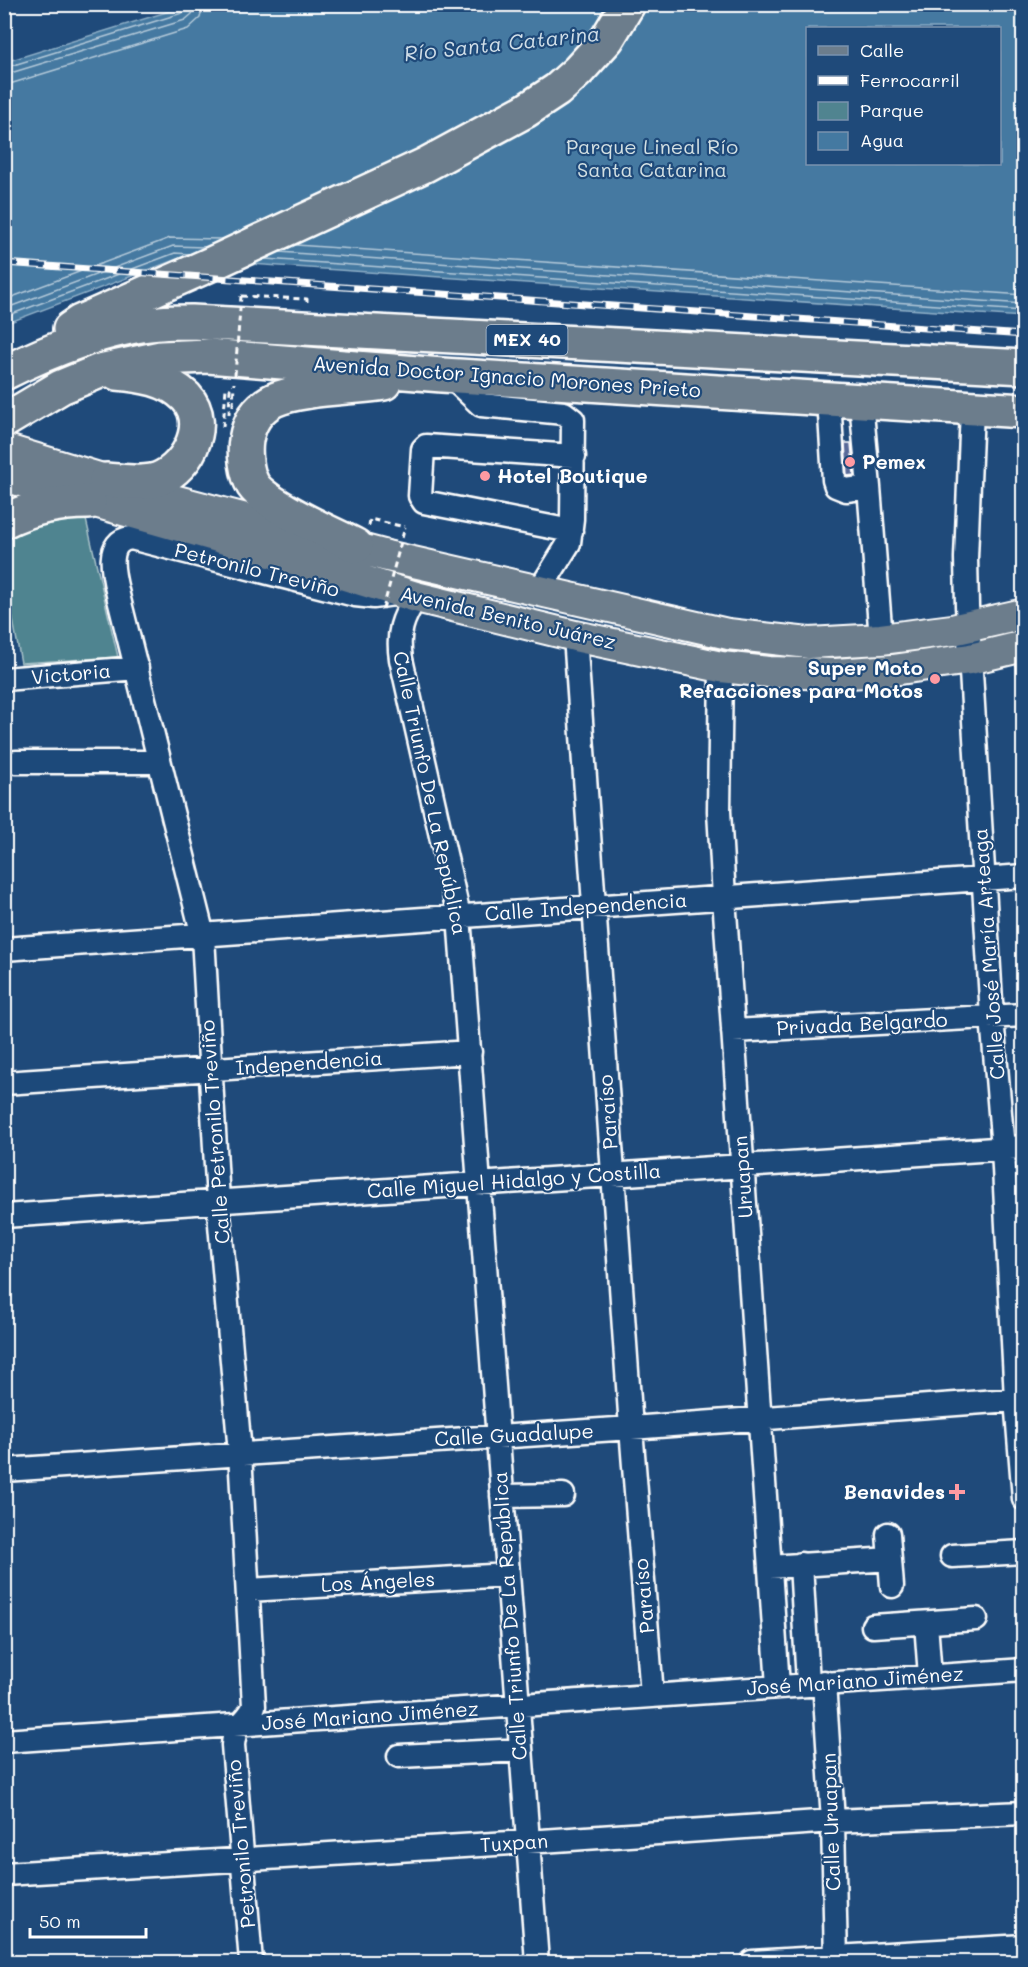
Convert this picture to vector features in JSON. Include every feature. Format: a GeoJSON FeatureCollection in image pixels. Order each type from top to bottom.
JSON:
{"type":"FeatureCollection","features":[{"type":"Feature","properties":{"kind":"highway"},"geometry":{"type":"LineString","coordinates":[[36,357],[80,322],[425,165],[525,111],[557,90],[578,71],[607,39],[628,4]]}},
{"type":"Feature","properties":{"kind":"highway","name":"Avenida Doctor Ignacio Morones Prieto"},"geometry":{"type":"LineString","coordinates":[[4,373],[36,357],[122,329],[159,322],[1023,367]]}},
{"type":"Feature","properties":{"kind":"highway","name":"Avenida Doctor Ignacio Morones Prieto"},"geometry":{"type":"LineString","coordinates":[[4,421],[61,387],[100,371],[161,358],[208,356],[445,375],[1023,411]]}},
{"type":"Feature","properties":{"kind":"highway"},"geometry":{"type":"LineString","coordinates":[[4,521],[20,513],[98,491],[151,481],[175,471],[190,452],[196,427],[194,408],[187,399],[170,385],[133,374],[100,371]]}},
{"type":"Feature","properties":{"kind":"highway"},"geometry":{"type":"LineString","coordinates":[[356,546],[281,508],[253,484],[247,469],[246,444],[248,430],[254,417],[263,406],[277,399],[307,392],[445,375]]}},
{"type":"Feature","properties":{"kind":"main road","name":"Avenida Benito Juárez"},"geometry":{"type":"LineString","coordinates":[[18,453],[98,491],[399,600],[722,667],[769,672],[835,674],[893,670],[970,659],[1023,646]]}},
{"type":"Feature","properties":{"kind":"main road","name":"Avenida Benito Juárez"},"geometry":{"type":"LineString","coordinates":[[4,476],[98,491],[158,496],[450,571],[728,634],[809,643],[881,639],[968,627],[1023,614]]}},
{"type":"Feature","properties":{"kind":"main road"},"geometry":{"type":"LineString","coordinates":[[399,600],[422,590],[450,571]]}},
{"type":"Feature","properties":{"kind":"street"},"geometry":{"type":"LineString","coordinates":[[445,375],[481,405],[564,413],[573,420],[574,456],[569,543],[539,591]]}},
{"type":"Feature","properties":{"kind":"street"},"geometry":{"type":"LineString","coordinates":[[829,399],[835,484],[838,488],[846,490],[869,487]]}},
{"type":"Feature","properties":{"kind":"street"},"geometry":{"type":"LineString","coordinates":[[861,402],[881,639]]}},
{"type":"Feature","properties":{"kind":"street","name":"Calle José María Arteaga"},"geometry":{"type":"LineString","coordinates":[[972,408],[966,558],[968,627],[992,1017],[1013,1148],[1023,1499]]}},
{"type":"Feature","properties":{"kind":"street"},"geometry":{"type":"LineString","coordinates":[[571,531],[424,502],[420,496],[423,449],[426,446],[574,456]]}},
{"type":"Feature","properties":{"kind":"street","name":"Petronilo Treviño"},"geometry":{"type":"LineString","coordinates":[[117,543],[131,538],[354,596],[399,600]]}},
{"type":"Feature","properties":{"kind":"street","name":"Calle Petronilo Treviño"},"geometry":{"type":"LineString","coordinates":[[117,543],[112,567],[202,936],[218,1201],[240,1453],[254,1706],[238,1726]]}},
{"type":"Feature","properties":{"kind":"street","name":"Calle Triunfo De La República"},"geometry":{"type":"LineString","coordinates":[[399,600],[404,615],[398,640],[401,659],[459,916],[516,1705],[537,1962]]}},
{"type":"Feature","properties":{"kind":"street","name":"Paraíso"},"geometry":{"type":"LineString","coordinates":[[575,636],[652,1695]]}},
{"type":"Feature","properties":{"kind":"street","name":"Uruapan"},"geometry":{"type":"LineString","coordinates":[[722,667],[719,811],[758,1419],[778,1686]]}},
{"type":"Feature","properties":{"kind":"street","name":"Victoria"},"geometry":{"type":"LineString","coordinates":[[4,679],[136,668]]}},
{"type":"Feature","properties":{"kind":"street"},"geometry":{"type":"LineString","coordinates":[[15,762],[159,762]]}},
{"type":"Feature","properties":{"kind":"street","name":"Calle Independencia"},"geometry":{"type":"LineString","coordinates":[[4,949],[1023,876]]}},
{"type":"Feature","properties":{"kind":"street","name":"Privada Belgardo"},"geometry":{"type":"LineString","coordinates":[[733,1031],[1023,1015]]}},
{"type":"Feature","properties":{"kind":"street","name":"Independencia"},"geometry":{"type":"LineString","coordinates":[[4,1083],[470,1052]]}},
{"type":"Feature","properties":{"kind":"street","name":"Calle Miguel Hidalgo y Costilla"},"geometry":{"type":"LineString","coordinates":[[4,1216],[1013,1148]]}},
{"type":"Feature","properties":{"kind":"street","name":"Calle Guadalupe"},"geometry":{"type":"LineString","coordinates":[[4,1470],[631,1428],[1020,1399]]}},
{"type":"Feature","properties":{"kind":"street"},"geometry":{"type":"LineString","coordinates":[[502,1496],[563,1495]]}},
{"type":"Feature","properties":{"kind":"street"},"geometry":{"type":"LineString","coordinates":[[888,1534],[892,1586]]}},
{"type":"Feature","properties":{"kind":"street"},"geometry":{"type":"LineString","coordinates":[[952,1556],[1023,1552]]}},
{"type":"Feature","properties":{"kind":"street"},"geometry":{"type":"LineString","coordinates":[[770,1567],[890,1559]]}},
{"type":"Feature","properties":{"kind":"street","name":"Calle Uruapan"},"geometry":{"type":"LineString","coordinates":[[801,1564],[833,1821],[836,1960]]}},
{"type":"Feature","properties":{"kind":"street","name":"Los Ángeles"},"geometry":{"type":"LineString","coordinates":[[248,1590],[508,1575]]}},
{"type":"Feature","properties":{"kind":"street"},"geometry":{"type":"LineString","coordinates":[[873,1626],[976,1619]]}},
{"type":"Feature","properties":{"kind":"street"},"geometry":{"type":"LineString","coordinates":[[926,1623],[930,1676]]}},
{"type":"Feature","properties":{"kind":"street","name":"José Mariano Jiménez"},"geometry":{"type":"LineString","coordinates":[[4,1741],[1023,1670]]}},
{"type":"Feature","properties":{"kind":"street","name":"Petronilo Treviño"},"geometry":{"type":"LineString","coordinates":[[238,1726],[234,1734],[233,1745],[251,1962]]}},
{"type":"Feature","properties":{"kind":"street"},"geometry":{"type":"LineString","coordinates":[[399,1756],[520,1750]]}},
{"type":"Feature","properties":{"kind":"street","name":"Tuxpan"},"geometry":{"type":"LineString","coordinates":[[4,1874],[833,1821],[1023,1813]]}},
{"type":"Feature","properties":{"kind":"street"},"geometry":{"type":"LineString","coordinates":[[752,1962],[836,1960],[1023,1946]]}},
{"type":"Feature","properties":{"kind":"path"},"geometry":{"type":"LineString","coordinates":[[235,375],[241,296]]}},
{"type":"Feature","properties":{"kind":"path"},"geometry":{"type":"LineString","coordinates":[[399,600],[405,527]]}},
{"type":"Feature","properties":{"kind":"green space"},"geometry":{"type":"Polygon","coordinates":[[[84,511],[118,657],[21,663],[9,598],[5,598],[5,538],[12,532],[84,511]]]}},
{"type":"Feature","properties":{"kind":"water","name":"Río Santa Catarina"},"geometry":{"type":"Polygon","coordinates":[[[189,5],[1023,5],[1023,317],[177,259],[5,324],[5,62],[189,5]]]}},
{"type":"Feature","properties":{"kind":"building"},"geometry":{"type":"Polygon","coordinates":[[[845,443],[851,443],[854,475],[847,476],[845,443]]]}},
{"type":"Feature","properties":{"kind":"railway"},"geometry":{"type":"LineString","coordinates":[[4,263],[1024,335]]}},
{"type":"Feature","properties":{"kind":"place","name":"Pemex"},"geometry":{"type":"Point","coordinates":[850,462]}},
{"type":"Feature","properties":{"kind":"place","name":"Hotel Boutique"},"geometry":{"type":"Point","coordinates":[485,476]}},
{"type":"Feature","properties":{"kind":"place","name":"Super Moto Refacciones para Motos"},"geometry":{"type":"Point","coordinates":[935,679]}},
{"type":"Feature","properties":{"kind":"place","name":"Benavides"},"geometry":{"type":"Point","coordinates":[957,1492]}},
{"type":"Feature","properties":{"kind":"park label","name":"Parque Lineal Río Santa Catarina"},"geometry":{"type":"Point","coordinates":[652,158]}}]}
